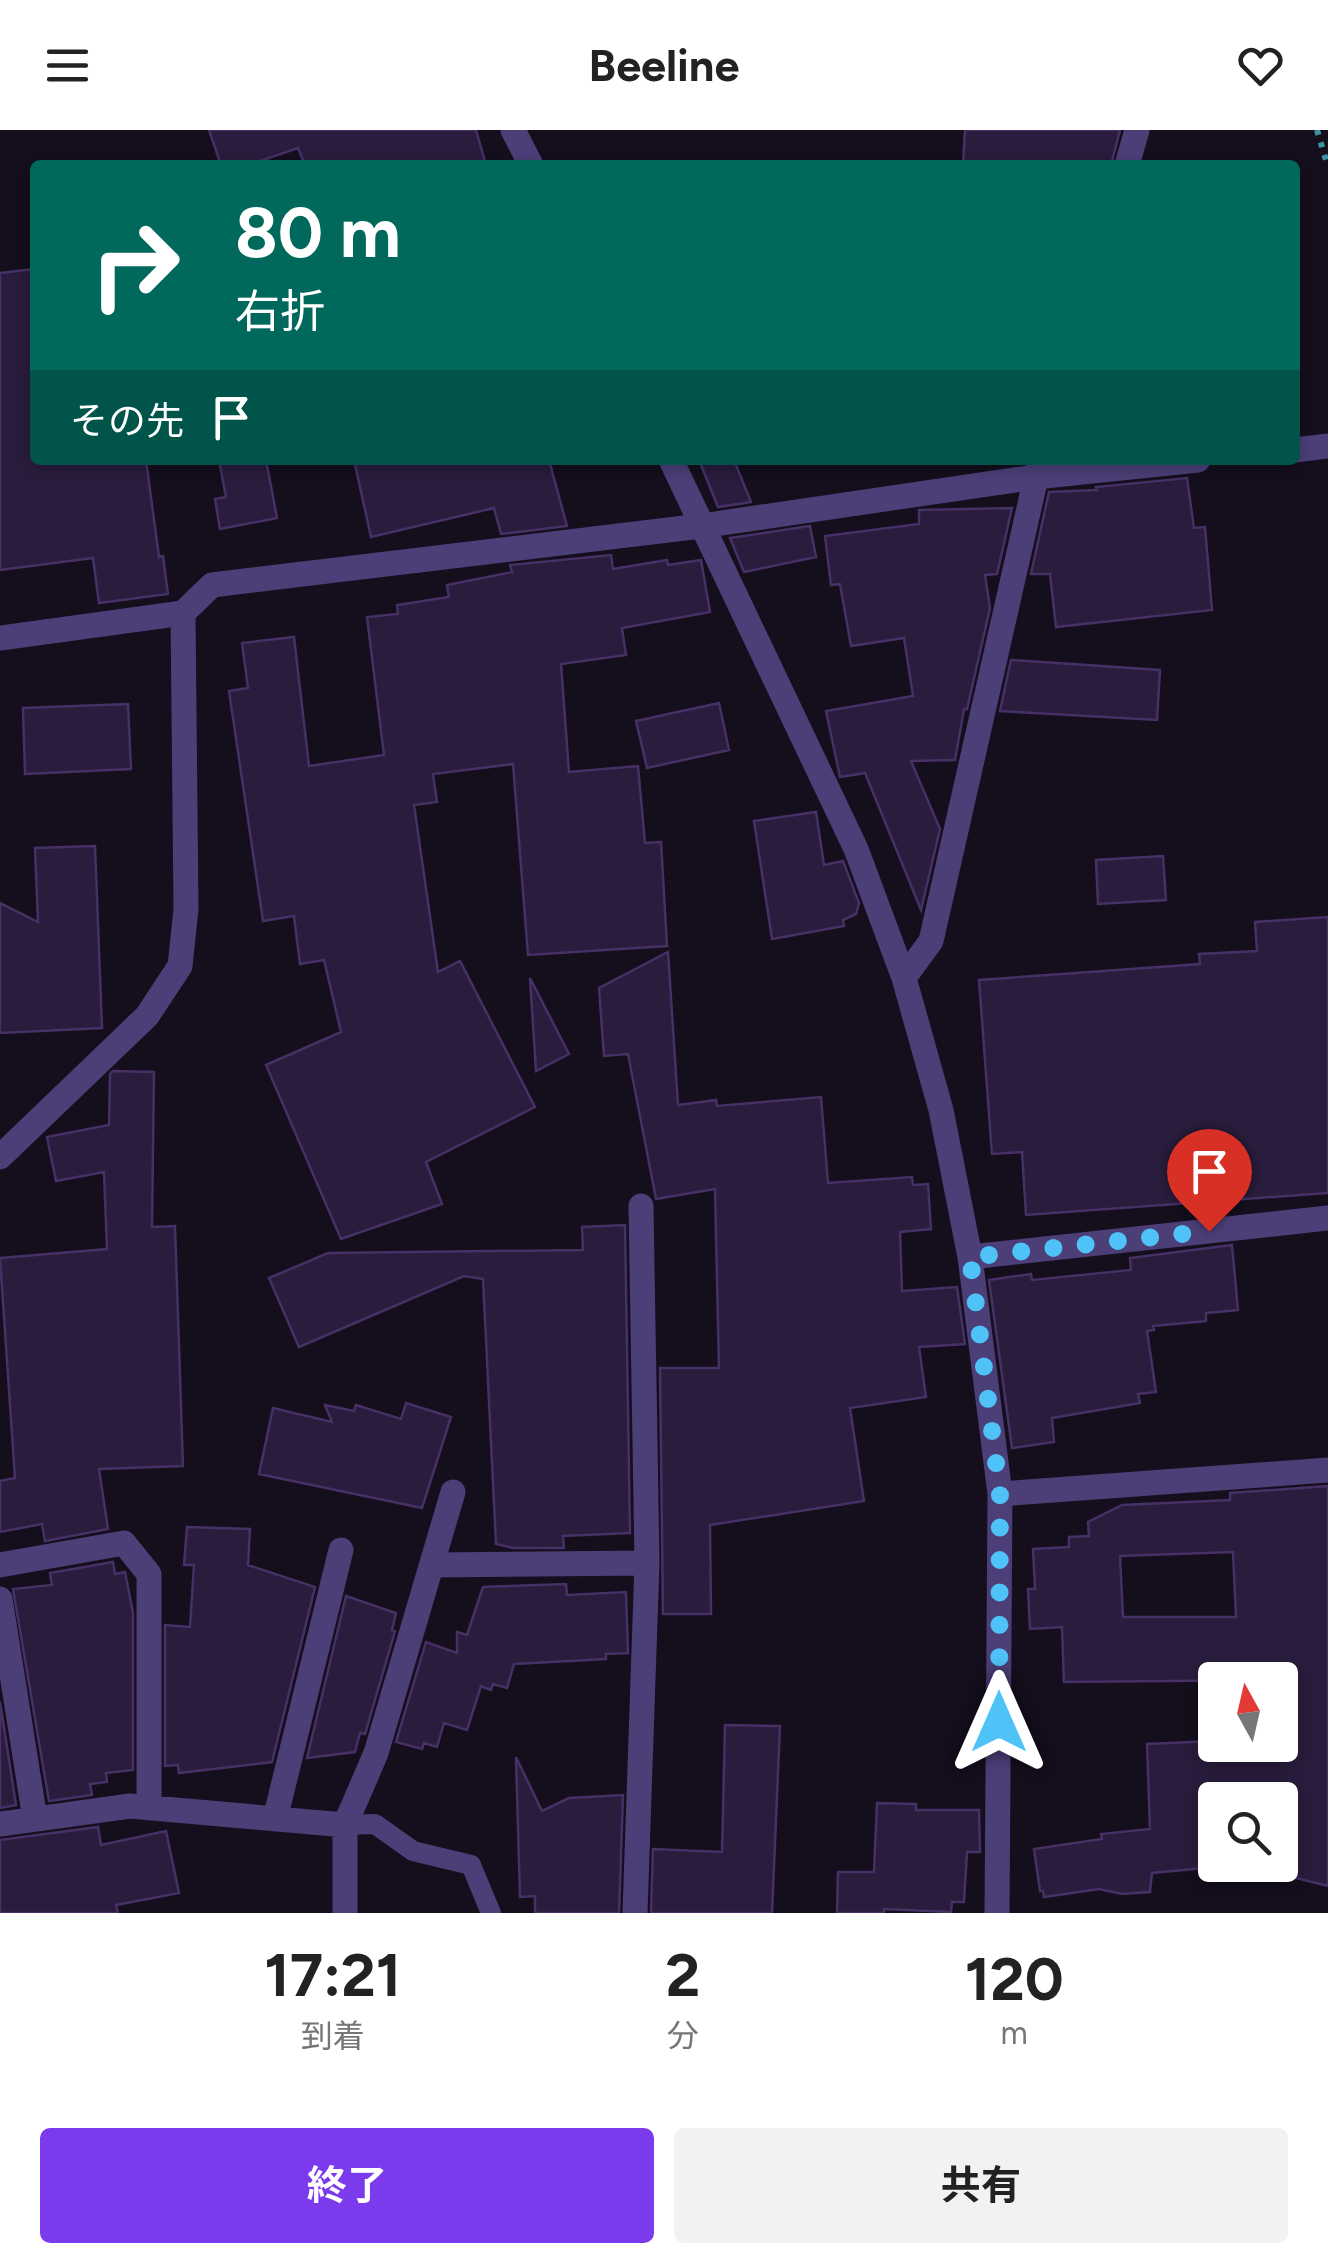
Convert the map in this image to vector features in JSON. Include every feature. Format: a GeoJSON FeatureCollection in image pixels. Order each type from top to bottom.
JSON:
{"type":"FeatureCollection","features":[{"type":"Feature","properties":{"kind":"street"},"geometry":{"type":"LineString","coordinates":[[512,130],[528,160]]}},
{"type":"Feature","properties":{"kind":"street"},"geometry":{"type":"LineString","coordinates":[[1128,160],[1137,130]]}},
{"type":"Feature","properties":{"kind":"street"},"geometry":{"type":"LineString","coordinates":[[1300,449],[1328,446]]}},
{"type":"Feature","properties":{"kind":"street"},"geometry":{"type":"LineString","coordinates":[[672,465],[856,849],[904,978],[942,1110],[970,1257],[1000,1494],[998,1913]]}},
{"type":"Feature","properties":{"kind":"street"},"geometry":{"type":"LineString","coordinates":[[0,638],[183,613],[212,585],[701,526],[1037,468],[1097,465]]}},
{"type":"Feature","properties":{"kind":"street"},"geometry":{"type":"LineString","coordinates":[[904,978],[931,941],[1037,468]]}},
{"type":"Feature","properties":{"kind":"street"},"geometry":{"type":"LineString","coordinates":[[0,1157],[147,1016],[180,966],[186,909],[183,613]]}},
{"type":"Feature","properties":{"kind":"street"},"geometry":{"type":"LineString","coordinates":[[635,1913],[647,1563],[641,1206]]}},
{"type":"Feature","properties":{"kind":"street"},"geometry":{"type":"LineString","coordinates":[[970,1257],[1328,1218]]}},
{"type":"Feature","properties":{"kind":"street"},"geometry":{"type":"LineString","coordinates":[[1000,1494],[1328,1470]]}},
{"type":"Feature","properties":{"kind":"street"},"geometry":{"type":"LineString","coordinates":[[345,1913],[345,1825],[376,1753],[453,1492]]}},
{"type":"Feature","properties":{"kind":"street"},"geometry":{"type":"LineString","coordinates":[[0,1565],[124,1543],[149,1574],[148,1808]]}},
{"type":"Feature","properties":{"kind":"street"},"geometry":{"type":"LineString","coordinates":[[276,1819],[341,1550]]}},
{"type":"Feature","properties":{"kind":"street"},"geometry":{"type":"LineString","coordinates":[[432,1565],[647,1563]]}},
{"type":"Feature","properties":{"kind":"street"},"geometry":{"type":"LineString","coordinates":[[0,1599],[35,1819]]}},
{"type":"Feature","properties":{"kind":"street"},"geometry":{"type":"LineString","coordinates":[[0,1824],[130,1806],[345,1825]]}},
{"type":"Feature","properties":{"kind":"lane"},"geometry":{"type":"LineString","coordinates":[[345,1825],[375,1824],[413,1851],[470,1865],[491,1913]]}},
{"type":"Feature","properties":{"kind":"path"},"geometry":{"type":"LineString","coordinates":[[1317,130],[1328,167]]}},
{"type":"Feature","properties":{"kind":"building"},"geometry":{"type":"Polygon","coordinates":[[[209,130],[476,130],[485,160],[303,160],[298,148],[263,160],[219,160],[209,130]]]}},
{"type":"Feature","properties":{"kind":"building"},"geometry":{"type":"Polygon","coordinates":[[[965,130],[1120,130],[1112,160],[963,160],[965,130]]]}},
{"type":"Feature","properties":{"kind":"building"},"geometry":{"type":"Polygon","coordinates":[[[30,270],[30,465],[147,465],[168,594],[99,603],[93,558],[0,570],[0,273],[30,270]]]}},
{"type":"Feature","properties":{"kind":"building"},"geometry":{"type":"Polygon","coordinates":[[[220,465],[267,465],[277,518],[220,529],[215,499],[226,497],[220,465]]]}},
{"type":"Feature","properties":{"kind":"building"},"geometry":{"type":"Polygon","coordinates":[[[355,465],[550,465],[567,526],[501,534],[494,508],[371,537],[355,465]]]}},
{"type":"Feature","properties":{"kind":"building"},"geometry":{"type":"Polygon","coordinates":[[[701,465],[736,465],[751,502],[718,507],[701,465]]]}},
{"type":"Feature","properties":{"kind":"building"},"geometry":{"type":"Polygon","coordinates":[[[1187,478],[1194,528],[1205,527],[1212,610],[1056,627],[1050,574],[1031,574],[1049,492],[1187,478]]]}},
{"type":"Feature","properties":{"kind":"building"},"geometry":{"type":"Polygon","coordinates":[[[1012,508],[997,574],[985,575],[990,608],[955,760],[911,761],[940,829],[921,910],[865,773],[840,777],[826,711],[913,696],[904,638],[851,646],[840,584],[831,585],[825,536],[919,524],[919,510],[1012,508]]]}},
{"type":"Feature","properties":{"kind":"building"},"geometry":{"type":"Polygon","coordinates":[[[810,526],[816,557],[744,572],[730,538],[810,526]]]}},
{"type":"Feature","properties":{"kind":"building"},"geometry":{"type":"Polygon","coordinates":[[[611,555],[613,569],[667,560],[668,565],[701,560],[710,612],[622,628],[626,655],[561,664],[569,772],[638,766],[645,843],[661,842],[667,946],[528,955],[513,764],[433,774],[437,802],[414,805],[438,972],[460,961],[535,1107],[426,1162],[442,1204],[341,1239],[266,1065],[341,1032],[324,960],[300,964],[294,916],[263,921],[229,691],[248,688],[242,643],[294,637],[309,766],[384,755],[367,617],[398,614],[397,605],[449,597],[447,585],[512,572],[510,565],[611,555]]]}},
{"type":"Feature","properties":{"kind":"building"},"geometry":{"type":"Polygon","coordinates":[[[1011,660],[1160,670],[1157,720],[1000,711],[1011,660]]]}},
{"type":"Feature","properties":{"kind":"building"},"geometry":{"type":"Polygon","coordinates":[[[719,703],[729,750],[647,768],[636,721],[719,703]]]}},
{"type":"Feature","properties":{"kind":"building"},"geometry":{"type":"Polygon","coordinates":[[[128,704],[131,769],[25,774],[23,708],[128,704]]]}},
{"type":"Feature","properties":{"kind":"building"},"geometry":{"type":"Polygon","coordinates":[[[816,812],[824,865],[843,861],[859,903],[856,914],[843,920],[844,926],[772,939],[754,821],[816,812]]]}},
{"type":"Feature","properties":{"kind":"building"},"geometry":{"type":"Polygon","coordinates":[[[95,846],[102,1028],[0,1033],[0,903],[38,922],[35,848],[95,846]]]}},
{"type":"Feature","properties":{"kind":"building"},"geometry":{"type":"Polygon","coordinates":[[[1163,856],[1166,900],[1098,904],[1096,860],[1163,856]]]}},
{"type":"Feature","properties":{"kind":"building"},"geometry":{"type":"Polygon","coordinates":[[[1328,917],[1328,1193],[1026,1215],[1022,1152],[992,1154],[979,980],[1200,964],[1199,954],[1257,951],[1255,922],[1328,917]]]}},
{"type":"Feature","properties":{"kind":"building"},"geometry":{"type":"Polygon","coordinates":[[[668,952],[678,1105],[716,1100],[717,1106],[821,1097],[828,1183],[912,1177],[913,1185],[928,1184],[931,1229],[900,1232],[902,1291],[957,1287],[965,1344],[919,1347],[926,1397],[850,1408],[864,1501],[710,1525],[711,1614],[663,1614],[660,1368],[719,1368],[715,1189],[656,1199],[628,1054],[604,1056],[599,988],[668,952]]]}},
{"type":"Feature","properties":{"kind":"building"},"geometry":{"type":"Polygon","coordinates":[[[530,978],[569,1054],[536,1071],[530,978]]]}},
{"type":"Feature","properties":{"kind":"building"},"geometry":{"type":"Polygon","coordinates":[[[113,1071],[154,1072],[152,1227],[175,1226],[183,1466],[99,1469],[108,1529],[45,1541],[42,1524],[0,1532],[0,1481],[15,1478],[0,1258],[107,1249],[104,1172],[56,1181],[47,1137],[109,1125],[113,1071]]]}},
{"type":"Feature","properties":{"kind":"building"},"geometry":{"type":"Polygon","coordinates":[[[625,1225],[630,1533],[563,1536],[564,1548],[496,1544],[483,1279],[464,1276],[299,1347],[269,1278],[328,1253],[583,1250],[582,1227],[625,1225]]]}},
{"type":"Feature","properties":{"kind":"building"},"geometry":{"type":"Polygon","coordinates":[[[1232,1245],[1238,1310],[1206,1313],[1206,1321],[1153,1326],[1154,1330],[1147,1331],[1156,1392],[1138,1394],[1140,1403],[1052,1418],[1054,1442],[1012,1448],[989,1280],[1031,1274],[1032,1280],[1131,1270],[1130,1258],[1232,1245]]]}},
{"type":"Feature","properties":{"kind":"building"},"geometry":{"type":"Polygon","coordinates":[[[406,1403],[451,1417],[422,1508],[259,1474],[273,1408],[332,1422],[325,1405],[354,1411],[356,1405],[401,1419],[406,1403]]]}},
{"type":"Feature","properties":{"kind":"building"},"geometry":{"type":"Polygon","coordinates":[[[1328,1486],[1328,1886],[1298,1878],[1298,1782],[1198,1782],[1198,1869],[1152,1873],[1150,1892],[1122,1894],[1099,1889],[1044,1897],[1034,1849],[1102,1839],[1101,1834],[1150,1829],[1147,1744],[1198,1742],[1198,1762],[1298,1762],[1298,1662],[1198,1662],[1198,1681],[1064,1682],[1062,1627],[1030,1629],[1028,1589],[1035,1589],[1033,1549],[1069,1547],[1069,1537],[1089,1536],[1088,1522],[1122,1505],[1230,1500],[1230,1493],[1328,1486]],[[1233,1552],[1120,1556],[1123,1617],[1236,1617],[1233,1552]]]}},
{"type":"Feature","properties":{"kind":"building"},"geometry":{"type":"Polygon","coordinates":[[[187,1527],[250,1529],[248,1565],[315,1587],[272,1762],[179,1773],[178,1765],[165,1766],[165,1625],[190,1627],[194,1565],[184,1565],[187,1527]]]}},
{"type":"Feature","properties":{"kind":"building"},"geometry":{"type":"Polygon","coordinates":[[[113,1562],[115,1574],[125,1572],[133,1613],[133,1770],[106,1773],[107,1782],[90,1784],[92,1795],[49,1801],[13,1589],[52,1585],[50,1573],[113,1562]]]}},
{"type":"Feature","properties":{"kind":"building"},"geometry":{"type":"Polygon","coordinates":[[[566,1584],[567,1595],[626,1592],[628,1653],[606,1654],[606,1659],[514,1664],[507,1688],[493,1684],[491,1690],[481,1686],[467,1730],[444,1723],[437,1747],[424,1743],[422,1749],[396,1742],[426,1642],[457,1653],[457,1632],[467,1635],[483,1587],[566,1584]]]}},
{"type":"Feature","properties":{"kind":"building"},"geometry":{"type":"Polygon","coordinates":[[[346,1596],[396,1613],[392,1630],[395,1631],[365,1734],[360,1733],[355,1752],[307,1758],[346,1596]]]}},
{"type":"Feature","properties":{"kind":"building"},"geometry":{"type":"Polygon","coordinates":[[[0,1702],[16,1805],[0,1808],[0,1702]]]}},
{"type":"Feature","properties":{"kind":"building"},"geometry":{"type":"Polygon","coordinates":[[[725,1725],[780,1726],[772,1913],[651,1913],[653,1849],[722,1852],[725,1725]]]}},
{"type":"Feature","properties":{"kind":"building"},"geometry":{"type":"Polygon","coordinates":[[[516,1757],[542,1811],[569,1798],[623,1795],[619,1913],[535,1913],[535,1896],[520,1897],[516,1757]]]}},
{"type":"Feature","properties":{"kind":"building"},"geometry":{"type":"Polygon","coordinates":[[[877,1803],[916,1804],[916,1810],[979,1810],[980,1852],[967,1852],[964,1902],[952,1902],[951,1912],[884,1909],[884,1913],[837,1913],[838,1872],[874,1872],[877,1803]]]}},
{"type":"Feature","properties":{"kind":"building"},"geometry":{"type":"Polygon","coordinates":[[[98,1827],[101,1845],[166,1831],[179,1893],[116,1905],[118,1913],[0,1913],[0,1840],[98,1827]]]}},
{"type":"Feature","properties":{"kind":"route"},"geometry":{"type":"LineString","coordinates":[[999,1722],[1000,1494],[970,1257],[1209,1231]]}}]}
